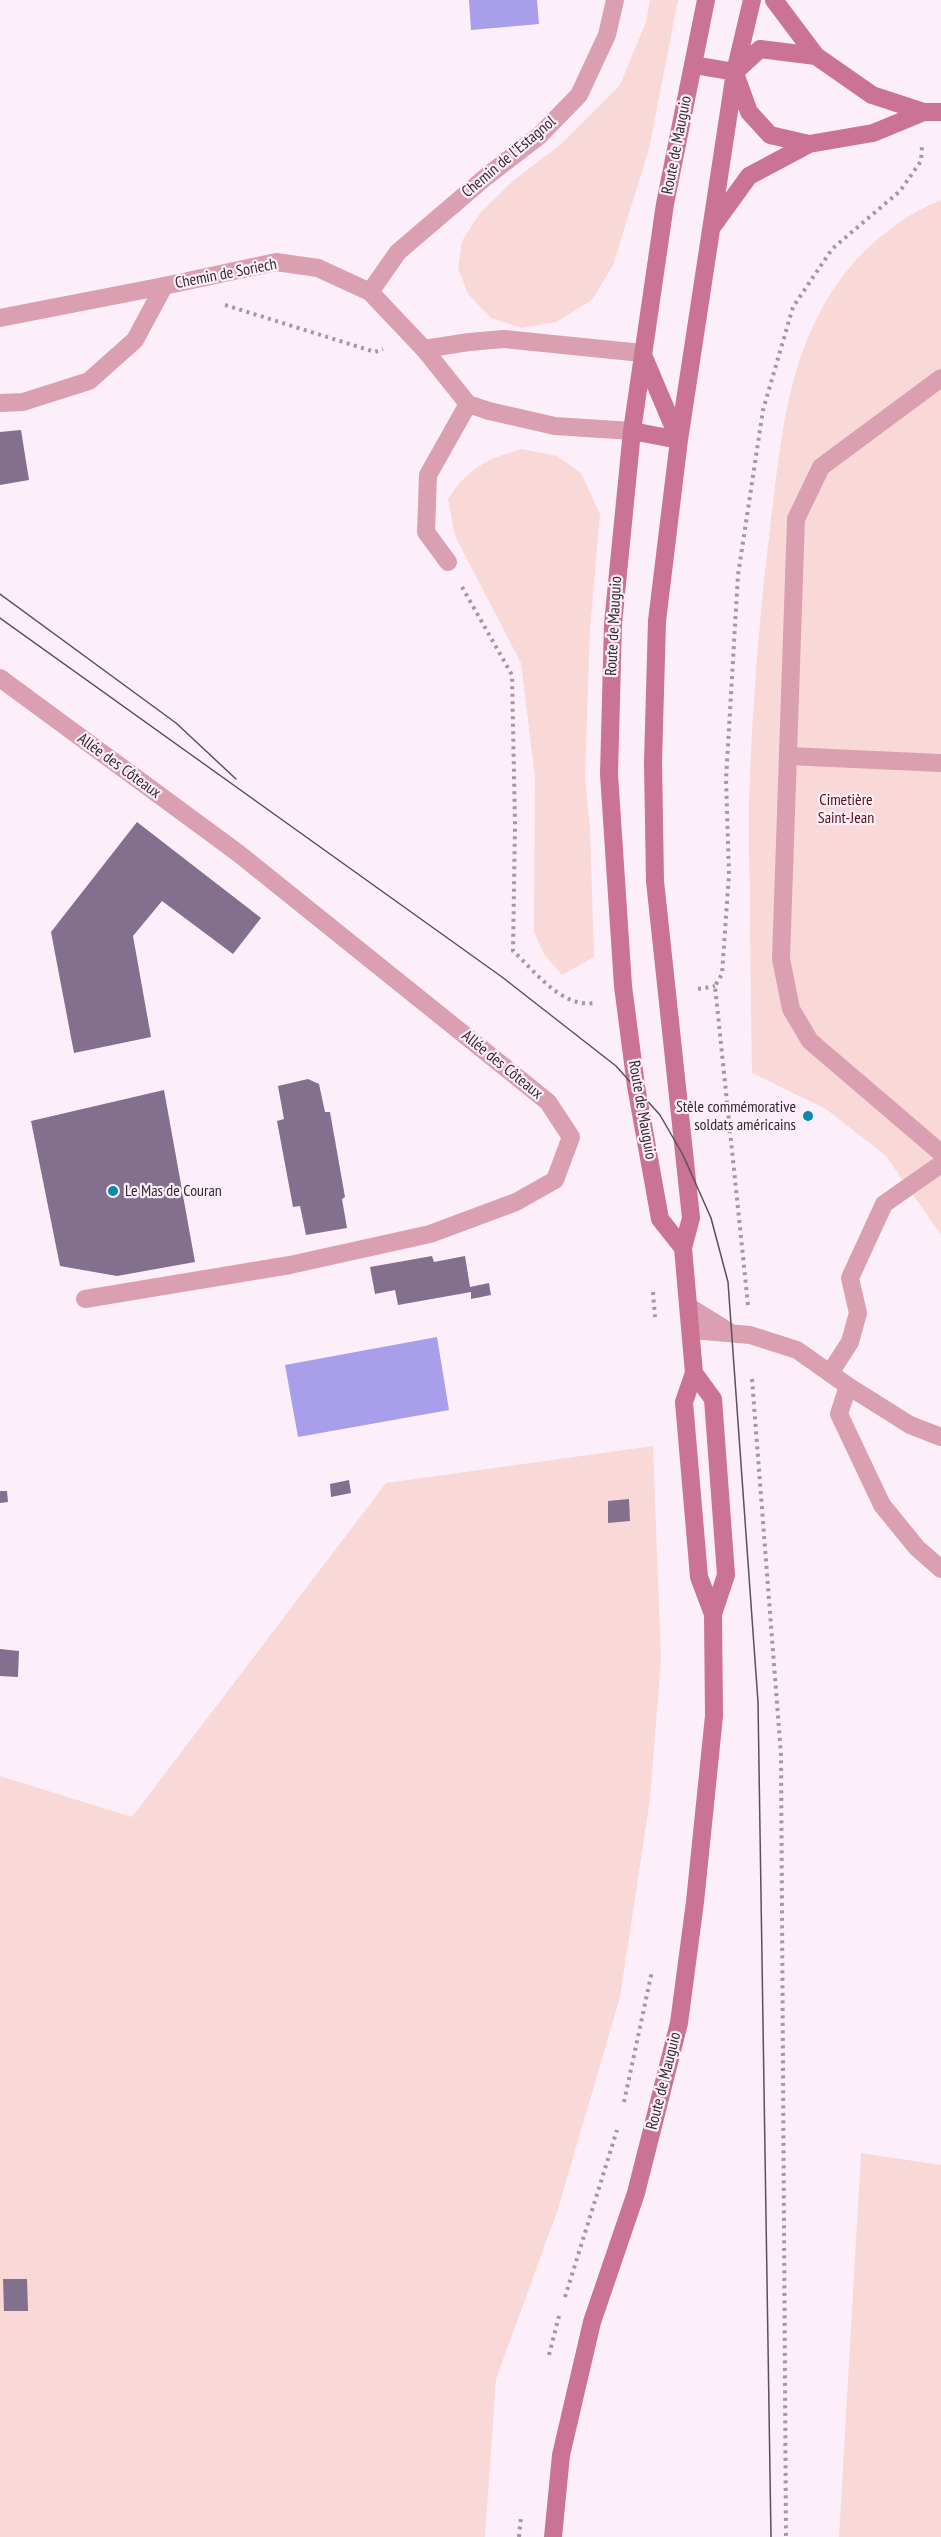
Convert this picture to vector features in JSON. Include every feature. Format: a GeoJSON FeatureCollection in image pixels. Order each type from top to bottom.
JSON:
{"type":"FeatureCollection","features":[{"type":"Feature","properties":{"kind":"main road","name":"Route de Mauguio"},"geometry":{"type":"LineString","coordinates":[[683,1248],[660,1220],[636,1086],[623,986],[609,774],[613,624],[632,431],[665,204],[706,0]]}},
{"type":"Feature","properties":{"kind":"main road","name":"Route de Mauguio"},"geometry":{"type":"LineString","coordinates":[[713,1614],[699,1576],[684,1402],[694,1373],[683,1248],[691,1218],[655,881],[653,762],[657,621],[679,440],[735,72],[752,0]]}},
{"type":"Feature","properties":{"kind":"main road"},"geometry":{"type":"LineString","coordinates":[[774,0],[816,56],[872,96],[932,112]]}},
{"type":"Feature","properties":{"kind":"main road"},"geometry":{"type":"LineString","coordinates":[[735,72],[760,49],[816,56]]}},
{"type":"Feature","properties":{"kind":"main road"},"geometry":{"type":"LineString","coordinates":[[694,65],[735,72]]}},
{"type":"Feature","properties":{"kind":"main road"},"geometry":{"type":"LineString","coordinates":[[735,72],[749,112],[770,135],[809,144]]}},
{"type":"Feature","properties":{"kind":"main road"},"geometry":{"type":"LineString","coordinates":[[711,229],[749,176],[809,144],[873,133],[932,112]]}},
{"type":"Feature","properties":{"kind":"main road"},"geometry":{"type":"LineString","coordinates":[[642,354],[679,440]]}},
{"type":"Feature","properties":{"kind":"main road"},"geometry":{"type":"LineString","coordinates":[[632,431],[679,440]]}},
{"type":"Feature","properties":{"kind":"main road","name":"Route de Mauguio"},"geometry":{"type":"LineString","coordinates":[[553,2537],[561,2455],[592,2322],[636,2193],[679,2023],[695,1902],[714,1716],[713,1614],[726,1575],[713,1399],[694,1373]]}},
{"type":"Feature","properties":{"kind":"street","name":"Chemin de l'Estagnol"},"geometry":{"type":"LineString","coordinates":[[370,292],[398,252],[487,176],[539,136],[579,94],[607,35],[615,0]]}},
{"type":"Feature","properties":{"kind":"street","name":"Chemin de Soriech"},"geometry":{"type":"LineString","coordinates":[[0,318],[276,262],[318,268],[370,292],[424,349],[468,404]]}},
{"type":"Feature","properties":{"kind":"street"},"geometry":{"type":"LineString","coordinates":[[0,403],[23,402],[89,381],[135,340],[164,286]]}},
{"type":"Feature","properties":{"kind":"street"},"geometry":{"type":"LineString","coordinates":[[424,349],[504,339],[642,354]]}},
{"type":"Feature","properties":{"kind":"street"},"geometry":{"type":"LineString","coordinates":[[941,378],[821,467],[796,519],[781,959],[791,1009],[810,1041],[941,1153]]}},
{"type":"Feature","properties":{"kind":"street"},"geometry":{"type":"LineString","coordinates":[[448,562],[426,532],[428,475],[468,404],[555,426],[632,431]]}},
{"type":"Feature","properties":{"kind":"street","name":"Allée des Côteaux"},"geometry":{"type":"LineString","coordinates":[[0,678],[238,853],[548,1102],[571,1137],[555,1180],[516,1202],[430,1234],[290,1265],[85,1299]]}},
{"type":"Feature","properties":{"kind":"street"},"geometry":{"type":"LineString","coordinates":[[788,756],[941,764]]}},
{"type":"Feature","properties":{"kind":"street"},"geometry":{"type":"LineString","coordinates":[[830,1373],[850,1342],[858,1313],[850,1278],[884,1204],[941,1164]]}},
{"type":"Feature","properties":{"kind":"street"},"geometry":{"type":"LineString","coordinates":[[689,1307],[732,1334]]}},
{"type":"Feature","properties":{"kind":"street"},"geometry":{"type":"LineString","coordinates":[[692,1330],[750,1335],[797,1350],[910,1425],[941,1437]]}},
{"type":"Feature","properties":{"kind":"street"},"geometry":{"type":"LineString","coordinates":[[848,1386],[838,1414],[882,1504],[917,1548],[941,1569]]}},
{"type":"Feature","properties":{"kind":"path"},"geometry":{"type":"LineString","coordinates":[[220,304],[375,352],[411,336]]}},
{"type":"Feature","properties":{"kind":"path"},"geometry":{"type":"LineString","coordinates":[[448,562],[512,675],[515,824],[513,951],[564,998],[584,1005],[601,1002]]}},
{"type":"Feature","properties":{"kind":"path"},"geometry":{"type":"LineString","coordinates":[[715,986],[749,1306]]}},
{"type":"Feature","properties":{"kind":"path"},"geometry":{"type":"LineString","coordinates":[[652,1288],[655,1320]]}},
{"type":"Feature","properties":{"kind":"path"},"geometry":{"type":"LineString","coordinates":[[752,1379],[781,1755],[786,2537]]}},
{"type":"Feature","properties":{"kind":"path"},"geometry":{"type":"LineString","coordinates":[[623,2108],[653,1967]]}},
{"type":"Feature","properties":{"kind":"path"},"geometry":{"type":"LineString","coordinates":[[548,2362],[555,2329],[620,2119]]}},
{"type":"Feature","properties":{"kind":"path"},"geometry":{"type":"LineString","coordinates":[[519,2537],[522,2509]]}},
{"type":"Feature","properties":{"kind":"green space"},"geometry":{"type":"Polygon","coordinates":[[[650,0],[678,0],[649,149],[613,265],[592,300],[556,322],[522,328],[491,318],[468,294],[458,268],[462,241],[480,213],[514,180],[561,144],[620,85],[646,22],[650,0]]]}},
{"type":"Feature","properties":{"kind":"green space","name":"Cimetière Saint-Jean"},"geometry":{"type":"Polygon","coordinates":[[[941,200],[941,1235],[886,1156],[826,1109],[752,1073],[749,822],[754,698],[766,562],[784,423],[796,371],[815,322],[838,283],[852,265],[883,234],[901,221],[941,200]]]}},
{"type":"Feature","properties":{"kind":"green space"},"geometry":{"type":"Polygon","coordinates":[[[522,449],[557,456],[581,473],[600,514],[590,629],[585,777],[590,828],[594,957],[562,975],[544,954],[534,932],[535,778],[521,663],[455,536],[448,499],[471,472],[489,461],[522,449]]]}},
{"type":"Feature","properties":{"kind":"green space"},"geometry":{"type":"Polygon","coordinates":[[[653,1446],[661,1660],[650,1799],[620,1997],[558,2209],[496,2379],[485,2537],[0,2537],[0,1776],[132,1817],[386,1483],[653,1446]]]}},
{"type":"Feature","properties":{"kind":"green space"},"geometry":{"type":"Polygon","coordinates":[[[861,2153],[941,2165],[941,2537],[839,2537],[861,2153]]]}},
{"type":"Feature","properties":{"kind":"shaded area"},"geometry":{"type":"Polygon","coordinates":[[[469,0],[537,0],[539,24],[471,30],[469,0]]]}},
{"type":"Feature","properties":{"kind":"shaded area"},"geometry":{"type":"Polygon","coordinates":[[[437,1337],[449,1410],[298,1437],[285,1365],[437,1337]]]}},
{"type":"Feature","properties":{"kind":"building"},"geometry":{"type":"Polygon","coordinates":[[[21,430],[29,480],[0,485],[0,432],[21,430]]]}},
{"type":"Feature","properties":{"kind":"building"},"geometry":{"type":"Polygon","coordinates":[[[137,822],[261,918],[233,954],[162,901],[133,936],[151,1037],[74,1053],[51,932],[137,822]]]}},
{"type":"Feature","properties":{"kind":"building"},"geometry":{"type":"Polygon","coordinates":[[[308,1079],[319,1084],[325,1112],[330,1112],[345,1197],[342,1199],[347,1228],[306,1235],[300,1206],[293,1207],[277,1121],[284,1119],[278,1086],[308,1079]]]}},
{"type":"Feature","properties":{"kind":"building","name":"Le Mas de Couran"},"geometry":{"type":"Polygon","coordinates":[[[164,1090],[195,1262],[117,1276],[60,1266],[31,1121],[164,1090]]]}},
{"type":"Feature","properties":{"kind":"building"},"geometry":{"type":"Polygon","coordinates":[[[432,1256],[434,1262],[465,1256],[470,1287],[489,1283],[491,1295],[471,1299],[471,1292],[398,1305],[395,1290],[375,1294],[370,1267],[432,1256]]]}},
{"type":"Feature","properties":{"kind":"building"},"geometry":{"type":"Polygon","coordinates":[[[349,1480],[351,1493],[331,1497],[330,1484],[349,1480]]]}},
{"type":"Feature","properties":{"kind":"building"},"geometry":{"type":"Polygon","coordinates":[[[0,1491],[7,1491],[8,1502],[0,1503],[0,1491]]]}},
{"type":"Feature","properties":{"kind":"building"},"geometry":{"type":"Polygon","coordinates":[[[629,1499],[630,1521],[608,1523],[608,1501],[629,1499]]]}},
{"type":"Feature","properties":{"kind":"building"},"geometry":{"type":"Polygon","coordinates":[[[0,1649],[19,1651],[18,1677],[0,1676],[0,1649]]]}},
{"type":"Feature","properties":{"kind":"building"},"geometry":{"type":"Polygon","coordinates":[[[3,2279],[27,2279],[28,2311],[4,2311],[3,2279]]]}},
{"type":"Feature","properties":{"kind":"tram line"},"geometry":{"type":"LineString","coordinates":[[0,594],[176,723],[236,779]]}},
{"type":"Feature","properties":{"kind":"tram line"},"geometry":{"type":"LineString","coordinates":[[0,618],[502,977],[616,1066],[660,1115],[683,1155],[711,1218],[728,1282],[758,1702],[771,2537]]}},
{"type":"Feature","properties":{"kind":"place","name":"Stèle commémorative soldats américains"},"geometry":{"type":"Point","coordinates":[808,1116]}},
{"type":"Feature","properties":{"kind":"place","name":"Le Mas de Couran"},"geometry":{"type":"Point","coordinates":[113,1191]}}]}
